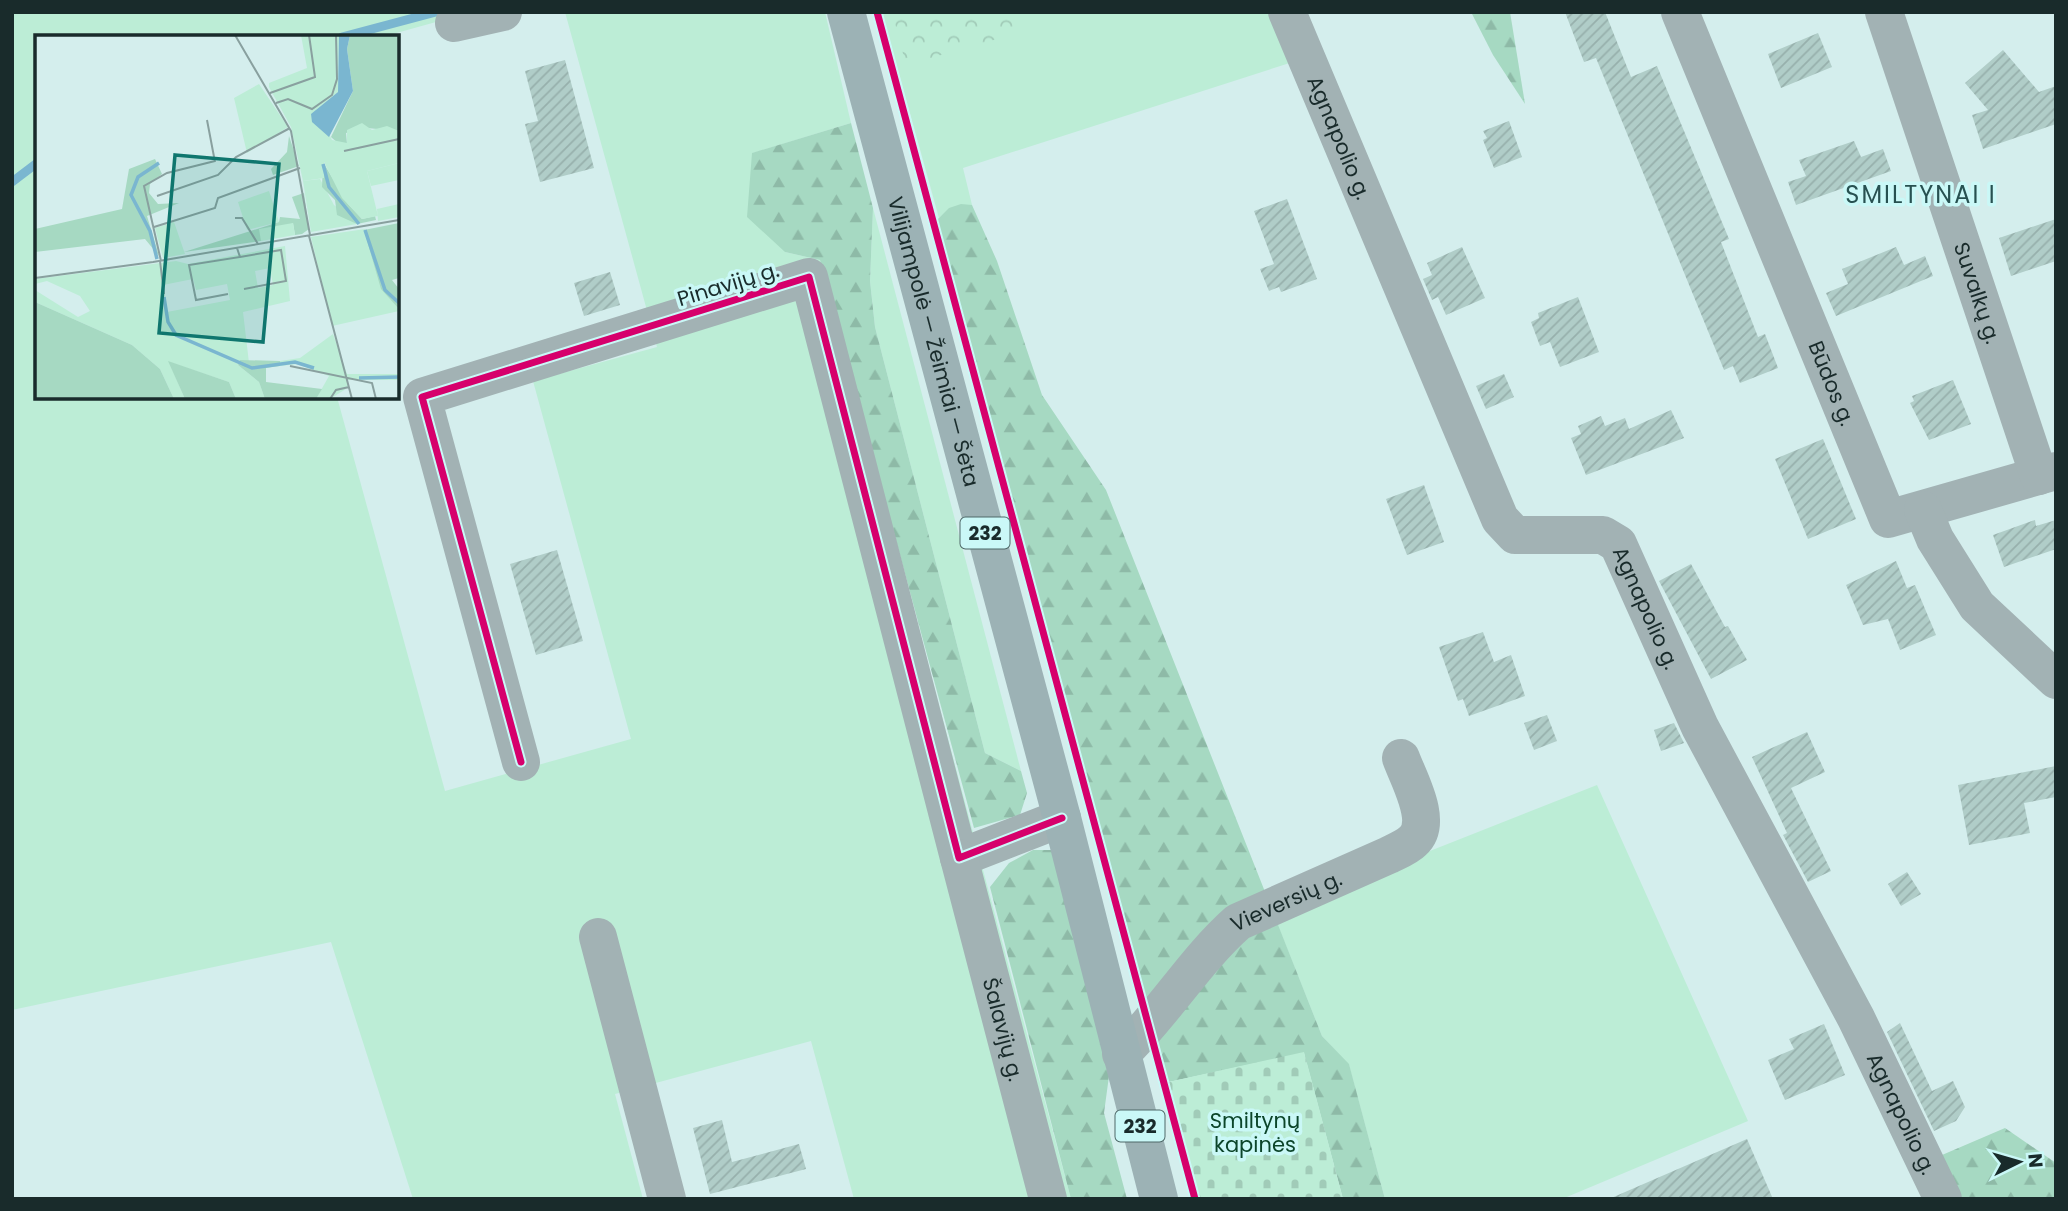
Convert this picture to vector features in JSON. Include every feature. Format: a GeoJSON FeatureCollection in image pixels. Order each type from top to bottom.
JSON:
{"type":"FeatureCollection","features":[{"type":"Feature","properties":{"kind":"main road","name":"Vilijampolė — Žeimiai — Šėta"},"geometry":{"type":"LineString","coordinates":[[846,12],[1062,818],[1159,1199]]}},
{"type":"Feature","properties":{"kind":"street"},"geometry":{"type":"LineString","coordinates":[[454,23],[503,12]]}},
{"type":"Feature","properties":{"kind":"street","name":"Agnapolio g."},"geometry":{"type":"LineString","coordinates":[[1287,12],[1500,519],[1516,535],[1603,535],[1618,544],[1700,727],[1856,1018],[1943,1199]]}},
{"type":"Feature","properties":{"kind":"street","name":"Būdos g."},"geometry":{"type":"LineString","coordinates":[[1680,12],[1888,519],[1923,510]]}},
{"type":"Feature","properties":{"kind":"street","name":"Suvalkų g."},"geometry":{"type":"LineString","coordinates":[[1884,12],[2048,474]]}},
{"type":"Feature","properties":{"kind":"street","name":"Pinavijų g."},"geometry":{"type":"LineString","coordinates":[[521,762],[422,397],[809,277],[959,858]]}},
{"type":"Feature","properties":{"kind":"street"},"geometry":{"type":"LineString","coordinates":[[2048,474],[1923,510],[1935,538],[1977,606],[2056,680]]}},
{"type":"Feature","properties":{"kind":"street","name":"Vieversių g."},"geometry":{"type":"LineString","coordinates":[[1121,1054],[1147,1029],[1218,941],[1238,922],[1413,841],[1419,834],[1420,811],[1401,758]]}},
{"type":"Feature","properties":{"kind":"street"},"geometry":{"type":"LineString","coordinates":[[959,858],[1062,818]]}},
{"type":"Feature","properties":{"kind":"street","name":"Šalavijų g."},"geometry":{"type":"LineString","coordinates":[[959,858],[1048,1199]]}},
{"type":"Feature","properties":{"kind":"street"},"geometry":{"type":"LineString","coordinates":[[598,937],[667,1199]]}},
{"type":"Feature","properties":{"kind":"green space"},"geometry":{"type":"Polygon","coordinates":[[[12,12],[472,12],[389,35],[35,35],[35,399],[338,399],[445,791],[631,739],[533,381],[657,347],[565,12],[825,12],[851,123],[753,153],[785,252],[820,260],[1071,1199],[854,1199],[811,1041],[615,1094],[643,1199],[413,1199],[331,942],[12,1010],[12,12]]]}},
{"type":"Feature","properties":{"kind":"green space"},"geometry":{"type":"Polygon","coordinates":[[[882,12],[1277,12],[1296,61],[963,168],[972,205],[950,208],[939,218],[882,12]]]}},
{"type":"Feature","properties":{"kind":"green space"},"geometry":{"type":"Polygon","coordinates":[[[892,12],[1010,12],[1018,33],[906,65],[892,12]]]}},
{"type":"Feature","properties":{"kind":"green space"},"geometry":{"type":"Polygon","coordinates":[[[1471,12],[1510,12],[1525,104],[1493,55],[1471,12]]]}},
{"type":"Feature","properties":{"kind":"green space"},"geometry":{"type":"Polygon","coordinates":[[[851,123],[873,208],[870,281],[875,327],[985,753],[1021,771],[1027,793],[1020,815],[974,828],[820,260],[785,252],[747,217],[752,153],[851,123]]]}},
{"type":"Feature","properties":{"kind":"green space"},"geometry":{"type":"Polygon","coordinates":[[[961,204],[972,205],[997,261],[1042,395],[1106,490],[1322,1036],[1349,1064],[1385,1199],[1343,1199],[1304,1053],[1164,1083],[933,224],[949,208],[961,204]]]}},
{"type":"Feature","properties":{"kind":"green space"},"geometry":{"type":"Polygon","coordinates":[[[873,208],[1021,771],[985,753],[875,327],[870,281],[873,208]]]}},
{"type":"Feature","properties":{"kind":"green space"},"geometry":{"type":"Polygon","coordinates":[[[1597,785],[1748,1121],[1562,1199],[1385,1199],[1349,1065],[1322,1036],[1273,913],[1597,785]]]}},
{"type":"Feature","properties":{"kind":"green space"},"geometry":{"type":"Polygon","coordinates":[[[1033,850],[1053,850],[1109,1076],[1104,1113],[1127,1199],[1071,1199],[990,887],[1009,863],[1033,850]]]}},
{"type":"Feature","properties":{"kind":"green space","name":"Smiltynų kapinės"},"geometry":{"type":"Polygon","coordinates":[[[1304,1052],[1343,1199],[1195,1199],[1164,1083],[1304,1052]]]}},
{"type":"Feature","properties":{"kind":"green space"},"geometry":{"type":"Polygon","coordinates":[[[2005,1128],[2056,1163],[2056,1199],[1956,1199],[1935,1158],[2005,1128]]]}},
{"type":"Feature","properties":{"kind":"building"},"geometry":{"type":"Polygon","coordinates":[[[1565,12],[1605,12],[1631,77],[1657,66],[1729,239],[1721,242],[1758,337],[1765,334],[1778,368],[1740,383],[1733,366],[1724,370],[1596,58],[1584,62],[1565,12]]]}},
{"type":"Feature","properties":{"kind":"building"},"geometry":{"type":"Polygon","coordinates":[[[1818,33],[1832,67],[1781,88],[1768,54],[1818,33]]]}},
{"type":"Feature","properties":{"kind":"building"},"geometry":{"type":"Polygon","coordinates":[[[2003,50],[2039,92],[2056,86],[2056,124],[1983,149],[1972,115],[1988,110],[1965,83],[2003,50]]]}},
{"type":"Feature","properties":{"kind":"building"},"geometry":{"type":"Polygon","coordinates":[[[565,60],[594,168],[540,182],[525,124],[538,121],[525,71],[565,60]]]}},
{"type":"Feature","properties":{"kind":"building"},"geometry":{"type":"Polygon","coordinates":[[[1509,121],[1522,157],[1494,168],[1483,140],[1487,138],[1483,131],[1509,121]]]}},
{"type":"Feature","properties":{"kind":"building"},"geometry":{"type":"Polygon","coordinates":[[[1854,141],[1861,157],[1883,149],[1891,171],[1796,205],[1788,182],[1806,176],[1799,160],[1854,141]]]}},
{"type":"Feature","properties":{"kind":"building"},"geometry":{"type":"Polygon","coordinates":[[[1287,199],[1317,279],[1281,292],[1279,287],[1269,291],[1260,269],[1274,264],[1254,211],[1287,199]]]}},
{"type":"Feature","properties":{"kind":"building"},"geometry":{"type":"Polygon","coordinates":[[[2056,219],[2056,261],[2011,276],[1999,238],[2056,219]]]}},
{"type":"Feature","properties":{"kind":"building"},"geometry":{"type":"Polygon","coordinates":[[[1462,247],[1485,298],[1446,315],[1438,297],[1432,300],[1423,279],[1432,275],[1427,263],[1462,247]]]}},
{"type":"Feature","properties":{"kind":"building"},"geometry":{"type":"Polygon","coordinates":[[[1896,247],[1904,265],[1925,256],[1933,276],[1836,316],[1826,293],[1848,284],[1842,269],[1896,247]]]}},
{"type":"Feature","properties":{"kind":"building"},"geometry":{"type":"Polygon","coordinates":[[[610,272],[620,305],[584,316],[574,283],[610,272]]]}},
{"type":"Feature","properties":{"kind":"building"},"geometry":{"type":"Polygon","coordinates":[[[1578,297],[1599,352],[1560,367],[1550,342],[1540,346],[1531,322],[1539,318],[1538,313],[1578,297]]]}},
{"type":"Feature","properties":{"kind":"building"},"geometry":{"type":"Polygon","coordinates":[[[1504,374],[1514,397],[1486,409],[1476,386],[1504,374]]]}},
{"type":"Feature","properties":{"kind":"building"},"geometry":{"type":"Polygon","coordinates":[[[1953,380],[1971,424],[1929,440],[1910,403],[1914,401],[1912,396],[1953,380]]]}},
{"type":"Feature","properties":{"kind":"building"},"geometry":{"type":"Polygon","coordinates":[[[1671,410],[1684,438],[1586,475],[1571,438],[1581,434],[1578,426],[1601,416],[1605,426],[1625,418],[1629,429],[1671,410]]]}},
{"type":"Feature","properties":{"kind":"building"},"geometry":{"type":"Polygon","coordinates":[[[1823,439],[1856,519],[1808,539],[1775,459],[1823,439]]]}},
{"type":"Feature","properties":{"kind":"building"},"geometry":{"type":"Polygon","coordinates":[[[1424,485],[1444,542],[1407,555],[1386,499],[1424,485]]]}},
{"type":"Feature","properties":{"kind":"building"},"geometry":{"type":"Polygon","coordinates":[[[2035,520],[2036,526],[2056,520],[2056,549],[2004,567],[1993,535],[2035,520]]]}},
{"type":"Feature","properties":{"kind":"building"},"geometry":{"type":"Polygon","coordinates":[[[557,550],[583,641],[536,655],[510,564],[557,550]]]}},
{"type":"Feature","properties":{"kind":"building"},"geometry":{"type":"Polygon","coordinates":[[[1896,561],[1907,588],[1915,585],[1936,635],[1900,650],[1888,619],[1863,625],[1846,585],[1896,561]]]}},
{"type":"Feature","properties":{"kind":"building"},"geometry":{"type":"Polygon","coordinates":[[[1691,564],[1725,627],[1728,626],[1747,660],[1711,679],[1659,581],[1691,564]]]}},
{"type":"Feature","properties":{"kind":"building"},"geometry":{"type":"Polygon","coordinates":[[[1483,632],[1494,662],[1511,655],[1525,696],[1469,716],[1463,699],[1458,701],[1439,647],[1483,632]]]}},
{"type":"Feature","properties":{"kind":"building"},"geometry":{"type":"Polygon","coordinates":[[[1547,715],[1557,741],[1534,750],[1524,723],[1547,715]]]}},
{"type":"Feature","properties":{"kind":"building"},"geometry":{"type":"Polygon","coordinates":[[[1674,723],[1684,743],[1661,751],[1654,730],[1674,723]]]}},
{"type":"Feature","properties":{"kind":"building"},"geometry":{"type":"Polygon","coordinates":[[[1807,732],[1825,772],[1791,788],[1831,871],[1808,882],[1783,835],[1787,833],[1752,757],[1807,732]]]}},
{"type":"Feature","properties":{"kind":"building"},"geometry":{"type":"Polygon","coordinates":[[[2056,766],[2056,797],[2024,803],[2030,833],[1969,845],[1958,785],[2056,766]]]}},
{"type":"Feature","properties":{"kind":"building"},"geometry":{"type":"Polygon","coordinates":[[[1907,872],[1921,894],[1901,906],[1888,884],[1907,872]]]}},
{"type":"Feature","properties":{"kind":"building"},"geometry":{"type":"Polygon","coordinates":[[[1900,1023],[1932,1091],[1953,1081],[1965,1107],[1956,1121],[1934,1131],[1887,1032],[1900,1023]]]}},
{"type":"Feature","properties":{"kind":"building"},"geometry":{"type":"Polygon","coordinates":[[[1824,1024],[1845,1075],[1785,1100],[1768,1060],[1794,1049],[1789,1039],[1824,1024]]]}},
{"type":"Feature","properties":{"kind":"building"},"geometry":{"type":"Polygon","coordinates":[[[722,1120],[732,1162],[799,1144],[806,1169],[710,1194],[693,1128],[722,1120]]]}},
{"type":"Feature","properties":{"kind":"building"},"geometry":{"type":"Polygon","coordinates":[[[1747,1139],[1773,1199],[1609,1199],[1747,1139]]]}},
{"type":"Feature","properties":{"kind":"waterway"},"geometry":{"type":"LineString","coordinates":[[350,35],[436,12]]}},
{"type":"Feature","properties":{"kind":"waterway"},"geometry":{"type":"LineString","coordinates":[[12,182],[35,165]]}},
{"type":"Feature","properties":{"kind":"cycle path"},"geometry":{"type":"LineString","coordinates":[[877,12],[1195,1199]]}},
{"type":"Feature","properties":{"kind":"cycle path"},"geometry":{"type":"LineString","coordinates":[[521,762],[422,397],[809,277],[959,858],[1062,818]]}},
{"type":"Feature","properties":{"kind":"district","name":"SMILTYNAI I"},"geometry":{"type":"Point","coordinates":[1921,194]}}]}
